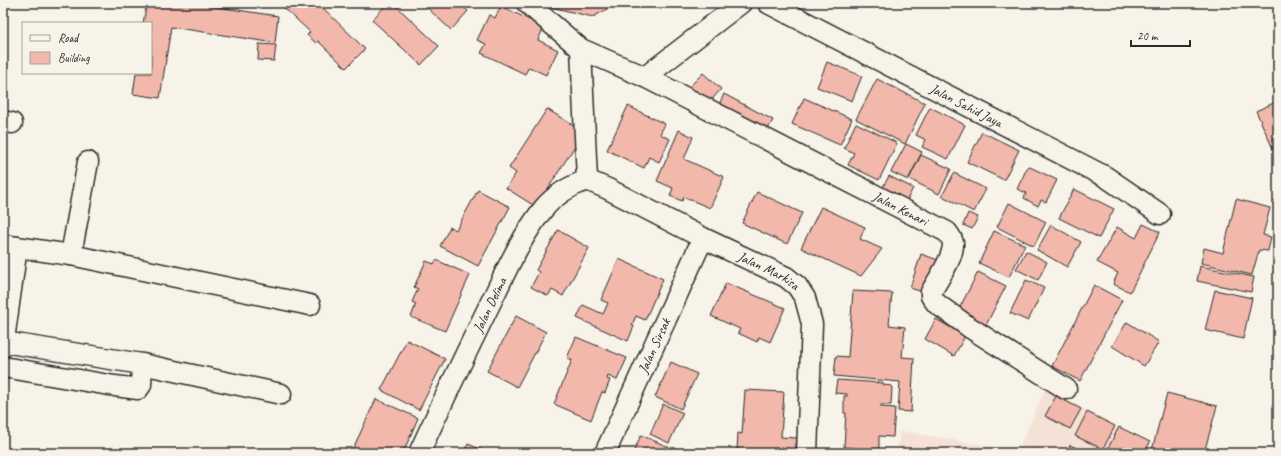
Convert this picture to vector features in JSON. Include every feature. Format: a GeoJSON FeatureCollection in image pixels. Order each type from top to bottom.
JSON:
{"type":"FeatureCollection","features":[{"type":"Feature","properties":{"kind":"street"},"geometry":{"type":"LineString","coordinates":[[527,3],[581,49],[645,77],[742,3]]}},
{"type":"Feature","properties":{"kind":"street","name":"Jalan Sahid Jaya"},"geometry":{"type":"LineString","coordinates":[[768,3],[1106,177],[1160,214]]}},
{"type":"Feature","properties":{"kind":"street"},"geometry":{"type":"LineString","coordinates":[[581,49],[587,180]]}},
{"type":"Feature","properties":{"kind":"street","name":"Jalan Kenari"},"geometry":{"type":"LineString","coordinates":[[645,77],[947,232],[951,237],[953,244],[952,250],[944,270],[931,292],[937,304],[1066,389]]}},
{"type":"Feature","properties":{"kind":"street"},"geometry":{"type":"LineString","coordinates":[[71,255],[88,162]]}},
{"type":"Feature","properties":{"kind":"street","name":"Jalan Markisa"},"geometry":{"type":"LineString","coordinates":[[587,180],[608,188],[703,238],[786,277],[797,286],[805,298],[812,324],[807,453]]}},
{"type":"Feature","properties":{"kind":"street","name":"Jalan Delima"},"geometry":{"type":"LineString","coordinates":[[419,453],[518,246],[544,208],[559,194],[572,186],[587,180]]}},
{"type":"Feature","properties":{"kind":"street","name":"Jalan Sirsak"},"geometry":{"type":"LineString","coordinates":[[604,453],[703,238]]}},
{"type":"Feature","properties":{"kind":"street"},"geometry":{"type":"LineString","coordinates":[[281,394],[142,364],[3,344],[10,246],[71,255],[310,305]]}},
{"type":"Feature","properties":{"kind":"street"},"geometry":{"type":"LineString","coordinates":[[3,367],[138,389],[141,385],[142,364]]}},
{"type":"Feature","properties":{"kind":"shaded area"},"geometry":{"type":"Polygon","coordinates":[[[1046,387],[1148,445],[1145,453],[897,453],[900,431],[1018,451],[1046,387]]]}},
{"type":"Feature","properties":{"kind":"building"},"geometry":{"type":"Polygon","coordinates":[[[147,3],[189,3],[278,16],[275,43],[171,27],[160,98],[133,94],[136,74],[152,74],[152,22],[143,22],[147,3]]]}},
{"type":"Feature","properties":{"kind":"building"},"geometry":{"type":"Polygon","coordinates":[[[283,3],[318,3],[365,49],[346,68],[318,41],[316,43],[307,35],[310,32],[281,5],[283,3]]]}},
{"type":"Feature","properties":{"kind":"building"},"geometry":{"type":"Polygon","coordinates":[[[388,3],[393,3],[439,46],[421,65],[372,20],[388,3]]]}},
{"type":"Feature","properties":{"kind":"building"},"geometry":{"type":"Polygon","coordinates":[[[422,3],[459,3],[468,11],[451,30],[422,3]]]}},
{"type":"Feature","properties":{"kind":"building"},"geometry":{"type":"Polygon","coordinates":[[[549,3],[618,3],[593,17],[551,7],[549,3]]]}},
{"type":"Feature","properties":{"kind":"building"},"geometry":{"type":"Polygon","coordinates":[[[501,6],[544,27],[538,40],[558,50],[546,75],[529,67],[525,74],[481,53],[486,44],[477,40],[489,15],[495,18],[501,6]]]}},
{"type":"Feature","properties":{"kind":"building"},"geometry":{"type":"Polygon","coordinates":[[[259,44],[276,45],[274,61],[258,60],[259,44]]]}},
{"type":"Feature","properties":{"kind":"building"},"geometry":{"type":"Polygon","coordinates":[[[827,62],[862,76],[852,101],[817,87],[827,62]]]}},
{"type":"Feature","properties":{"kind":"building"},"geometry":{"type":"Polygon","coordinates":[[[703,73],[721,89],[707,105],[688,88],[703,73]]]}},
{"type":"Feature","properties":{"kind":"building"},"geometry":{"type":"Polygon","coordinates":[[[877,79],[925,103],[905,144],[856,119],[877,79]]]}},
{"type":"Feature","properties":{"kind":"building"},"geometry":{"type":"Polygon","coordinates":[[[724,94],[773,120],[765,134],[717,109],[724,94]]]}},
{"type":"Feature","properties":{"kind":"building"},"geometry":{"type":"Polygon","coordinates":[[[804,98],[852,119],[840,145],[792,124],[804,98]]]}},
{"type":"Feature","properties":{"kind":"building"},"geometry":{"type":"Polygon","coordinates":[[[1278,101],[1278,149],[1274,151],[1256,111],[1278,101]]]}},
{"type":"Feature","properties":{"kind":"building"},"geometry":{"type":"Polygon","coordinates":[[[628,106],[665,124],[660,134],[670,139],[659,162],[649,157],[644,168],[607,150],[628,106]]]}},
{"type":"Feature","properties":{"kind":"building"},"geometry":{"type":"Polygon","coordinates":[[[930,107],[965,125],[948,159],[922,147],[926,140],[916,135],[930,107]]]}},
{"type":"Feature","properties":{"kind":"building"},"geometry":{"type":"Polygon","coordinates":[[[547,109],[584,132],[536,207],[506,188],[516,173],[509,168],[547,109]]]}},
{"type":"Feature","properties":{"kind":"building"},"geometry":{"type":"Polygon","coordinates":[[[856,123],[897,143],[879,180],[848,165],[854,153],[844,148],[856,123]]]}},
{"type":"Feature","properties":{"kind":"building"},"geometry":{"type":"Polygon","coordinates":[[[679,130],[693,137],[684,159],[724,177],[710,208],[684,197],[682,201],[670,196],[673,188],[657,181],[679,130]]]}},
{"type":"Feature","properties":{"kind":"building"},"geometry":{"type":"Polygon","coordinates":[[[982,132],[1019,150],[1004,180],[967,162],[982,132]]]}},
{"type":"Feature","properties":{"kind":"building"},"geometry":{"type":"Polygon","coordinates":[[[906,144],[922,152],[908,180],[891,172],[906,144]]]}},
{"type":"Feature","properties":{"kind":"building"},"geometry":{"type":"Polygon","coordinates":[[[921,155],[951,169],[939,194],[909,179],[921,155]]]}},
{"type":"Feature","properties":{"kind":"building"},"geometry":{"type":"Polygon","coordinates":[[[1028,166],[1057,180],[1046,202],[1041,200],[1038,206],[1024,198],[1026,193],[1017,189],[1028,166]]]}},
{"type":"Feature","properties":{"kind":"building"},"geometry":{"type":"Polygon","coordinates":[[[954,173],[986,189],[974,212],[942,196],[954,173]]]}},
{"type":"Feature","properties":{"kind":"building"},"geometry":{"type":"Polygon","coordinates":[[[889,176],[913,188],[905,204],[880,192],[889,176]]]}},
{"type":"Feature","properties":{"kind":"building"},"geometry":{"type":"Polygon","coordinates":[[[1074,189],[1114,209],[1099,238],[1059,218],[1074,189]]]}},
{"type":"Feature","properties":{"kind":"building"},"geometry":{"type":"Polygon","coordinates":[[[478,190],[510,207],[478,266],[440,246],[450,227],[456,230],[478,190]]]}},
{"type":"Feature","properties":{"kind":"building"},"geometry":{"type":"Polygon","coordinates":[[[757,192],[802,213],[787,244],[742,223],[757,192]]]}},
{"type":"Feature","properties":{"kind":"building"},"geometry":{"type":"Polygon","coordinates":[[[1236,199],[1270,208],[1263,235],[1271,237],[1268,251],[1259,250],[1252,275],[1201,263],[1204,248],[1223,253],[1236,199]]]}},
{"type":"Feature","properties":{"kind":"building"},"geometry":{"type":"Polygon","coordinates":[[[1009,203],[1046,222],[1034,246],[997,227],[1009,203]]]}},
{"type":"Feature","properties":{"kind":"building"},"geometry":{"type":"Polygon","coordinates":[[[821,207],[865,227],[860,239],[882,249],[861,276],[801,248],[821,207]]]}},
{"type":"Feature","properties":{"kind":"building"},"geometry":{"type":"Polygon","coordinates":[[[968,213],[978,217],[972,229],[963,225],[968,213]]]}},
{"type":"Feature","properties":{"kind":"building"},"geometry":{"type":"Polygon","coordinates":[[[1143,224],[1160,232],[1130,292],[1113,284],[1118,273],[1097,262],[1117,227],[1136,238],[1143,224]]]}},
{"type":"Feature","properties":{"kind":"building"},"geometry":{"type":"Polygon","coordinates":[[[1051,225],[1081,242],[1067,267],[1037,250],[1051,225]]]}},
{"type":"Feature","properties":{"kind":"building"},"geometry":{"type":"Polygon","coordinates":[[[558,230],[589,248],[563,296],[552,290],[548,296],[531,287],[539,272],[536,270],[558,230]]]}},
{"type":"Feature","properties":{"kind":"building"},"geometry":{"type":"Polygon","coordinates":[[[994,231],[1025,245],[1009,277],[979,263],[994,231]]]}},
{"type":"Feature","properties":{"kind":"building"},"geometry":{"type":"Polygon","coordinates":[[[1026,251],[1047,262],[1038,280],[1016,269],[1026,251]]]}},
{"type":"Feature","properties":{"kind":"building"},"geometry":{"type":"Polygon","coordinates":[[[921,254],[938,260],[926,293],[910,288],[921,254]]]}},
{"type":"Feature","properties":{"kind":"building"},"geometry":{"type":"Polygon","coordinates":[[[619,259],[663,279],[645,320],[636,316],[628,341],[577,318],[583,305],[603,314],[608,303],[601,300],[619,259]]]}},
{"type":"Feature","properties":{"kind":"building"},"geometry":{"type":"Polygon","coordinates":[[[436,260],[470,275],[445,331],[411,317],[416,304],[412,302],[418,289],[414,287],[426,261],[434,264],[436,260]]]}},
{"type":"Feature","properties":{"kind":"building"},"geometry":{"type":"Polygon","coordinates":[[[1200,266],[1254,277],[1251,292],[1197,281],[1200,266]]]}},
{"type":"Feature","properties":{"kind":"building"},"geometry":{"type":"Polygon","coordinates":[[[978,272],[1006,286],[986,325],[958,311],[978,272]]]}},
{"type":"Feature","properties":{"kind":"building"},"geometry":{"type":"Polygon","coordinates":[[[1026,280],[1044,288],[1028,321],[1010,313],[1026,280]]]}},
{"type":"Feature","properties":{"kind":"building"},"geometry":{"type":"Polygon","coordinates":[[[726,283],[785,308],[770,342],[759,337],[757,342],[738,333],[740,329],[711,316],[726,283]]]}},
{"type":"Feature","properties":{"kind":"building"},"geometry":{"type":"Polygon","coordinates":[[[1094,285],[1122,300],[1080,381],[1052,366],[1094,285]]]}},
{"type":"Feature","properties":{"kind":"building"},"geometry":{"type":"Polygon","coordinates":[[[1215,290],[1252,298],[1243,339],[1205,330],[1215,290]]]}},
{"type":"Feature","properties":{"kind":"building"},"geometry":{"type":"Polygon","coordinates":[[[853,291],[892,293],[889,325],[905,327],[902,357],[914,358],[911,412],[898,411],[900,382],[834,376],[836,356],[848,357],[853,291]]]}},
{"type":"Feature","properties":{"kind":"building"},"geometry":{"type":"Polygon","coordinates":[[[516,316],[546,332],[517,387],[487,371],[516,316]]]}},
{"type":"Feature","properties":{"kind":"building"},"geometry":{"type":"Polygon","coordinates":[[[936,319],[965,336],[954,356],[925,339],[936,319]]]}},
{"type":"Feature","properties":{"kind":"building"},"geometry":{"type":"Polygon","coordinates":[[[1127,322],[1159,342],[1144,366],[1112,346],[1127,322]]]}},
{"type":"Feature","properties":{"kind":"building"},"geometry":{"type":"Polygon","coordinates":[[[576,337],[627,358],[617,380],[608,376],[607,379],[610,380],[605,393],[602,392],[591,420],[554,404],[572,360],[567,358],[576,337]]]}},
{"type":"Feature","properties":{"kind":"building"},"geometry":{"type":"Polygon","coordinates":[[[407,340],[445,359],[419,410],[381,390],[407,340]]]}},
{"type":"Feature","properties":{"kind":"building"},"geometry":{"type":"Polygon","coordinates":[[[671,362],[697,374],[681,409],[655,397],[671,362]]]}},
{"type":"Feature","properties":{"kind":"building"},"geometry":{"type":"Polygon","coordinates":[[[837,380],[883,383],[883,385],[892,386],[891,405],[881,405],[881,407],[895,408],[893,437],[879,436],[879,450],[844,447],[846,413],[844,413],[844,396],[847,396],[847,394],[835,393],[837,380]]]}},
{"type":"Feature","properties":{"kind":"building"},"geometry":{"type":"Polygon","coordinates":[[[745,390],[784,392],[781,437],[797,438],[795,453],[737,450],[738,433],[742,434],[745,390]]]}},
{"type":"Feature","properties":{"kind":"building"},"geometry":{"type":"Polygon","coordinates":[[[1167,393],[1217,406],[1204,453],[1165,453],[1152,450],[1167,393]]]}},
{"type":"Feature","properties":{"kind":"building"},"geometry":{"type":"Polygon","coordinates":[[[1056,396],[1081,409],[1070,429],[1045,416],[1056,396]]]}},
{"type":"Feature","properties":{"kind":"building"},"geometry":{"type":"Polygon","coordinates":[[[376,399],[418,418],[403,453],[351,453],[376,399]]]}},
{"type":"Feature","properties":{"kind":"building"},"geometry":{"type":"Polygon","coordinates":[[[663,404],[683,413],[669,443],[650,434],[663,404]]]}},
{"type":"Feature","properties":{"kind":"building"},"geometry":{"type":"Polygon","coordinates":[[[1087,412],[1115,426],[1103,449],[1075,436],[1087,412]]]}},
{"type":"Feature","properties":{"kind":"building"},"geometry":{"type":"Polygon","coordinates":[[[1119,427],[1150,442],[1145,453],[1113,453],[1107,450],[1119,427]]]}},
{"type":"Feature","properties":{"kind":"building"},"geometry":{"type":"Polygon","coordinates":[[[641,435],[671,448],[669,453],[633,453],[641,435]]]}},
{"type":"Feature","properties":{"kind":"building"},"geometry":{"type":"Polygon","coordinates":[[[468,444],[490,453],[464,453],[468,444]]]}},
{"type":"Feature","properties":{"kind":"building"},"geometry":{"type":"Polygon","coordinates":[[[1070,445],[1088,453],[1066,453],[1070,445]]]}}]}
